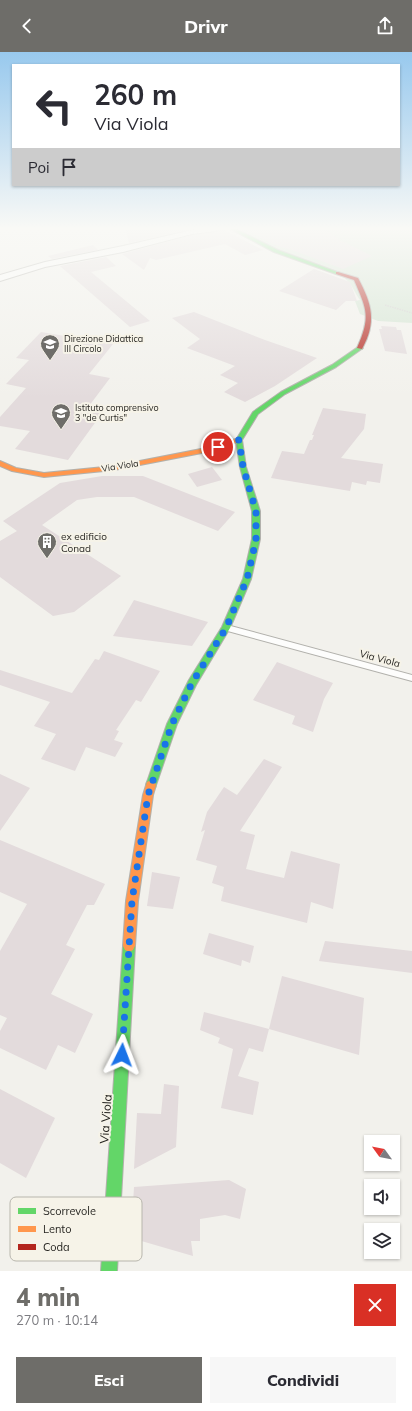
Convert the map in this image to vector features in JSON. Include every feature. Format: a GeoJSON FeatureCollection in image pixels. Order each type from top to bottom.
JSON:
{"type":"FeatureCollection","features":[{"type":"Feature","properties":{"kind":"street"},"geometry":{"type":"LineString","coordinates":[[239,440],[255,413],[283,393],[334,366],[359,349],[368,331],[370,312],[359,285]]}},
{"type":"Feature","properties":{"kind":"street","name":"Via Viola"},"geometry":{"type":"LineString","coordinates":[[0,463],[14,470],[44,475],[114,468],[207,450],[239,440],[243,467],[256,511],[256,540],[247,579],[226,628],[192,683],[172,724],[148,795],[132,901],[114,1197]]}},
{"type":"Feature","properties":{"kind":"street","name":"Via Viola"},"geometry":{"type":"LineString","coordinates":[[109,1271],[110,1261]]}},
{"type":"Feature","properties":{"kind":"lane","name":"Via Viola"},"geometry":{"type":"LineString","coordinates":[[226,628],[412,678]]}},
{"type":"Feature","properties":{"kind":"path"},"geometry":{"type":"LineString","coordinates":[[365,299],[412,313]]}},
{"type":"Feature","properties":{"kind":"green space"},"geometry":{"type":"Polygon","coordinates":[[[351,285],[412,285],[412,323],[378,321],[360,314],[355,301],[360,300],[351,285]]]}},
{"type":"Feature","properties":{"kind":"building"},"geometry":{"type":"Polygon","coordinates":[[[82,285],[107,285],[150,321],[130,327],[82,285]]]}},
{"type":"Feature","properties":{"kind":"building"},"geometry":{"type":"Polygon","coordinates":[[[289,285],[351,285],[357,301],[346,301],[336,310],[279,291],[289,285]]]}},
{"type":"Feature","properties":{"kind":"building"},"geometry":{"type":"Polygon","coordinates":[[[194,312],[265,340],[317,358],[275,386],[245,402],[224,392],[238,383],[220,375],[235,366],[187,348],[200,339],[172,318],[194,312]]]}},
{"type":"Feature","properties":{"kind":"building"},"geometry":{"type":"Polygon","coordinates":[[[381,326],[396,327],[397,330],[401,330],[407,354],[385,351],[379,329],[382,329],[381,326]]]}},
{"type":"Feature","properties":{"kind":"building"},"geometry":{"type":"Polygon","coordinates":[[[41,332],[113,344],[89,374],[110,378],[89,406],[105,409],[68,460],[15,449],[30,431],[0,426],[0,417],[26,388],[6,384],[29,360],[16,358],[41,332]]]}},
{"type":"Feature","properties":{"kind":"building"},"geometry":{"type":"Polygon","coordinates":[[[323,408],[366,414],[364,429],[341,458],[383,464],[380,483],[367,481],[366,485],[352,482],[350,491],[271,478],[282,451],[304,454],[310,440],[312,440],[314,435],[312,435],[323,408]]]}},
{"type":"Feature","properties":{"kind":"building"},"geometry":{"type":"Polygon","coordinates":[[[212,467],[222,480],[197,487],[188,474],[212,467]]]}},
{"type":"Feature","properties":{"kind":"building","name":"ex edificio Conad"},"geometry":{"type":"Polygon","coordinates":[[[102,476],[143,476],[235,512],[218,531],[134,497],[97,497],[77,500],[42,525],[121,576],[74,612],[53,616],[0,577],[0,541],[17,531],[3,521],[60,483],[102,476]]]}},
{"type":"Feature","properties":{"kind":"building"},"geometry":{"type":"Polygon","coordinates":[[[134,600],[208,622],[192,646],[113,636],[134,600]]]}},
{"type":"Feature","properties":{"kind":"building"},"geometry":{"type":"Polygon","coordinates":[[[104,651],[160,671],[141,702],[136,700],[116,730],[119,731],[114,740],[123,743],[115,757],[86,747],[75,771],[41,759],[56,734],[34,726],[50,702],[0,685],[0,670],[72,693],[95,659],[99,660],[104,651]]]}},
{"type":"Feature","properties":{"kind":"building"},"geometry":{"type":"Polygon","coordinates":[[[277,662],[333,683],[324,699],[313,732],[292,724],[295,716],[253,700],[277,662]]]}},
{"type":"Feature","properties":{"kind":"building"},"geometry":{"type":"Polygon","coordinates":[[[264,759],[282,767],[240,831],[255,835],[246,869],[284,878],[291,851],[340,864],[333,909],[311,902],[307,923],[221,901],[224,887],[212,883],[217,866],[196,860],[205,830],[201,832],[207,812],[224,787],[237,795],[264,759]]]}},
{"type":"Feature","properties":{"kind":"building"},"geometry":{"type":"Polygon","coordinates":[[[0,774],[30,788],[0,831],[0,774]]]}},
{"type":"Feature","properties":{"kind":"building"},"geometry":{"type":"Polygon","coordinates":[[[0,840],[105,884],[94,905],[87,905],[66,945],[75,949],[51,994],[93,1014],[75,1053],[58,1045],[46,1070],[0,1048],[0,1031],[7,1018],[0,1015],[0,951],[27,904],[0,892],[0,840]]]}},
{"type":"Feature","properties":{"kind":"building"},"geometry":{"type":"Polygon","coordinates":[[[152,872],[180,877],[173,909],[147,906],[152,872]]]}},
{"type":"Feature","properties":{"kind":"building"},"geometry":{"type":"Polygon","coordinates":[[[209,933],[254,946],[250,963],[242,960],[241,966],[203,954],[209,933]]]}},
{"type":"Feature","properties":{"kind":"building"},"geometry":{"type":"Polygon","coordinates":[[[325,941],[412,951],[412,973],[319,961],[325,941]]]}},
{"type":"Feature","properties":{"kind":"building"},"geometry":{"type":"Polygon","coordinates":[[[282,976],[364,998],[359,1055],[269,1029],[282,976]]]}},
{"type":"Feature","properties":{"kind":"building"},"geometry":{"type":"Polygon","coordinates":[[[204,1012],[269,1029],[263,1052],[249,1048],[238,1076],[259,1082],[253,1115],[221,1108],[233,1049],[218,1043],[220,1038],[200,1030],[204,1012]]]}},
{"type":"Feature","properties":{"kind":"building"},"geometry":{"type":"Polygon","coordinates":[[[164,1084],[179,1086],[176,1147],[134,1169],[137,1113],[161,1114],[164,1084]]]}},
{"type":"Feature","properties":{"kind":"building"},"geometry":{"type":"Polygon","coordinates":[[[0,1089],[55,1118],[26,1178],[0,1163],[0,1089]]]}},
{"type":"Feature","properties":{"kind":"building"},"geometry":{"type":"Polygon","coordinates":[[[229,1180],[246,1189],[240,1219],[225,1215],[200,1219],[200,1241],[191,1241],[193,1256],[142,1241],[142,1197],[133,1197],[134,1187],[229,1180]]]}},
{"type":"Feature","properties":{"kind":"traffic: fast"},"geometry":{"type":"LineString","coordinates":[[151,785],[172,724],[192,683],[226,628],[247,579],[256,539],[256,511],[243,467],[239,440],[255,413],[283,393],[334,366],[360,348]]}},
{"type":"Feature","properties":{"kind":"traffic: fast"},"geometry":{"type":"LineString","coordinates":[[114,1197],[129,946]]}},
{"type":"Feature","properties":{"kind":"traffic: fast"},"geometry":{"type":"LineString","coordinates":[[109,1271],[110,1261]]}},
{"type":"Feature","properties":{"kind":"traffic: slow"},"geometry":{"type":"LineString","coordinates":[[0,463],[14,470],[44,475],[114,468],[207,450],[239,440]]}},
{"type":"Feature","properties":{"kind":"traffic: slow"},"geometry":{"type":"LineString","coordinates":[[129,946],[132,901],[148,795],[151,785]]}},
{"type":"Feature","properties":{"kind":"traffic: jam"},"geometry":{"type":"LineString","coordinates":[[358,285],[369,313],[368,328],[360,348]]}},
{"type":"Feature","properties":{"kind":"place","name":"Direzione Didattica III Circolo"},"geometry":{"type":"Point","coordinates":[50,361]}},
{"type":"Feature","properties":{"kind":"place","name":"Istituto comprensivo 3 \"de Curtis\""},"geometry":{"type":"Point","coordinates":[61,430]}},
{"type":"Feature","properties":{"kind":"place","name":"ex edificio Conad"},"geometry":{"type":"Point","coordinates":[47,559]}},
{"type":"Feature","properties":{"kind":"route"},"geometry":{"type":"LineString","coordinates":[[122,1055],[132,901],[148,795],[172,724],[192,683],[226,628],[247,579],[256,540],[256,511],[243,467],[239,440],[218,447]]}}]}
